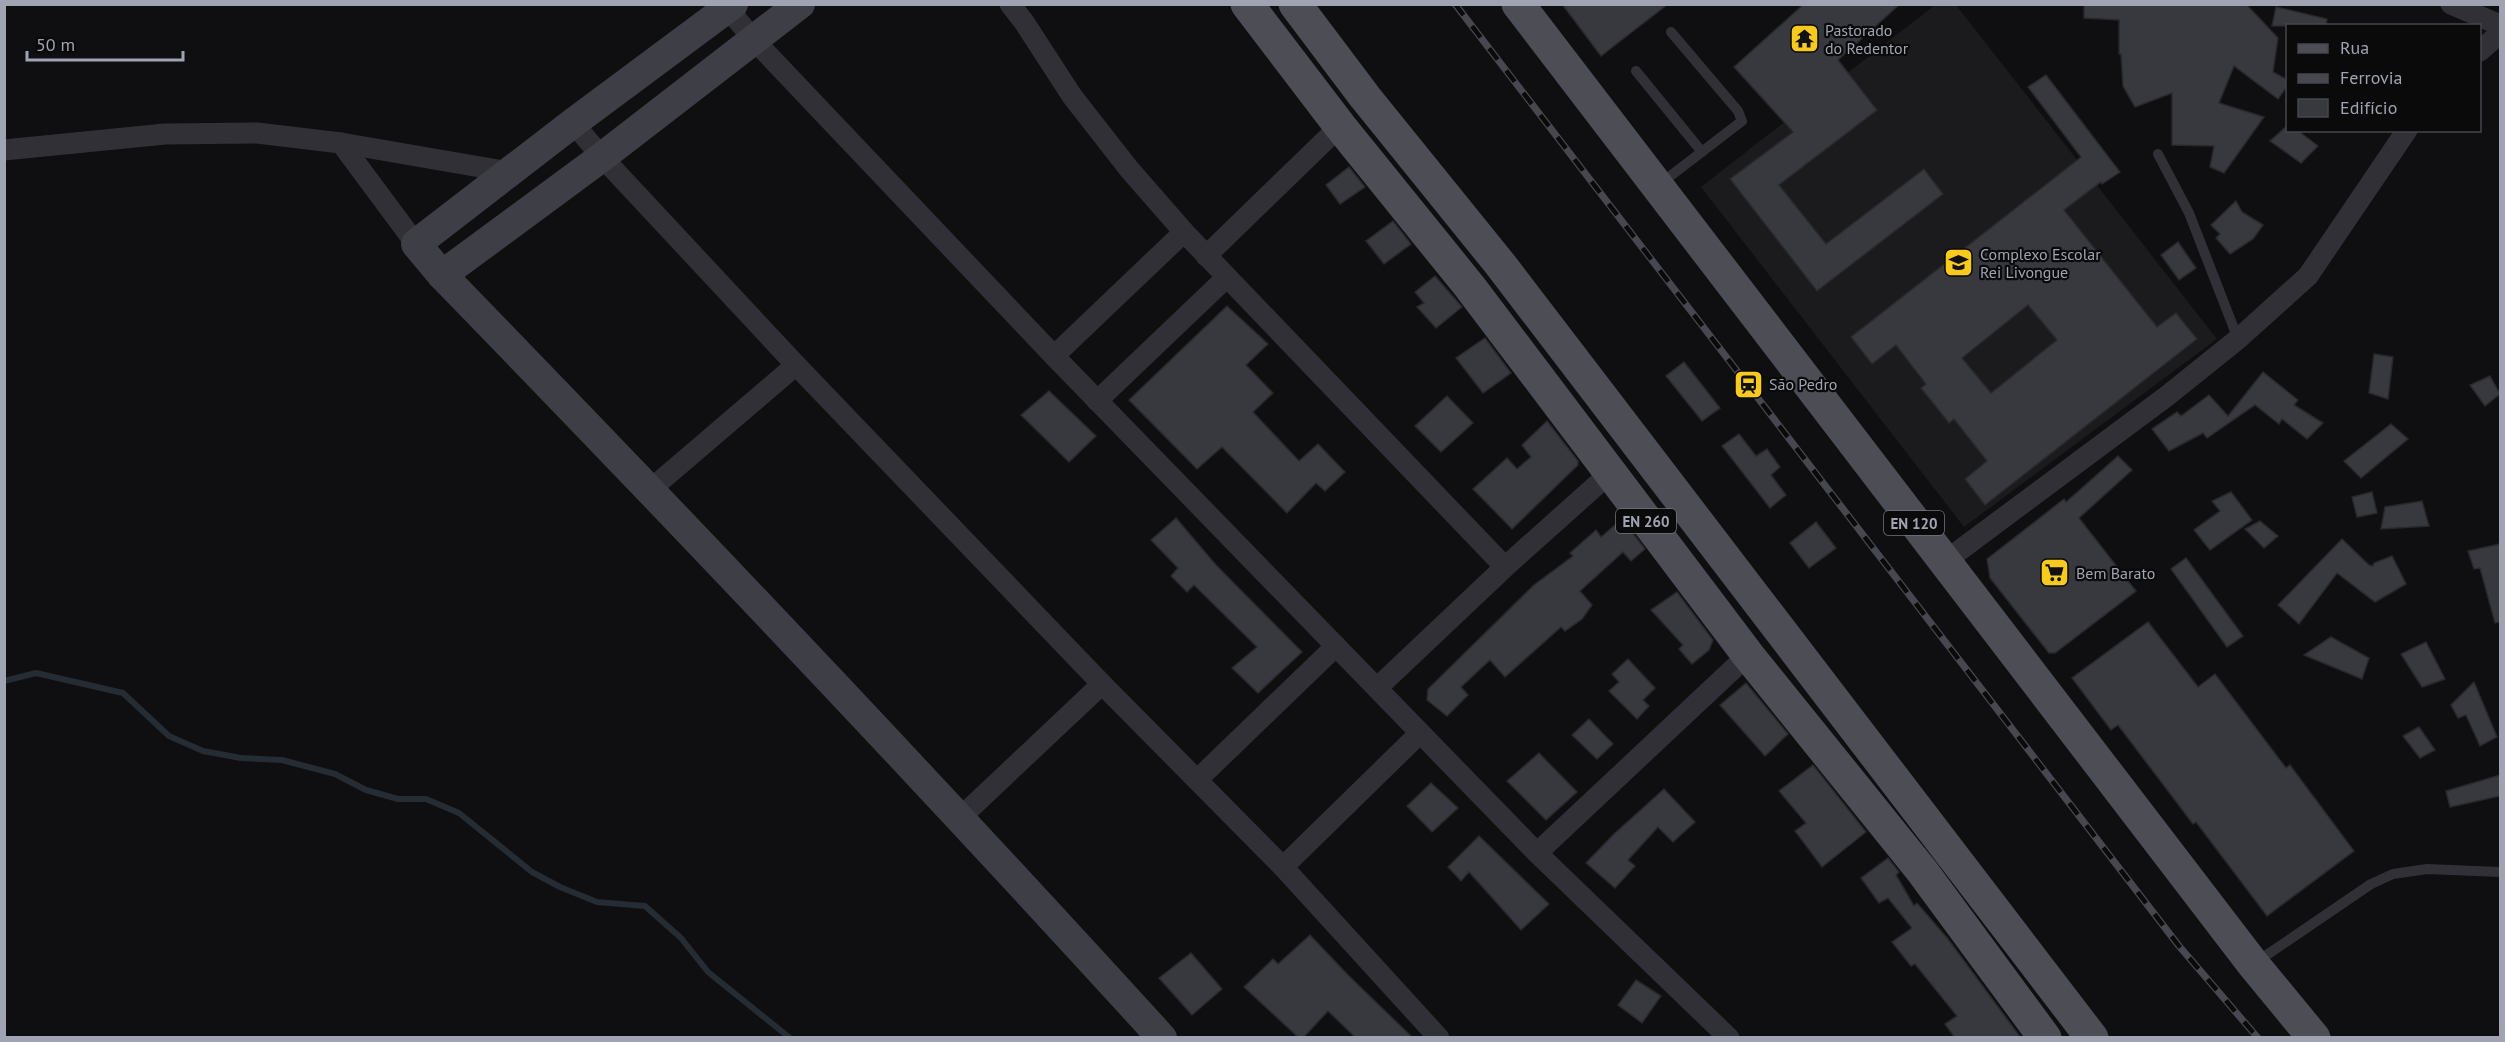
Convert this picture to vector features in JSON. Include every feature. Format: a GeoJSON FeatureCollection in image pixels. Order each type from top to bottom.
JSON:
{"type":"FeatureCollection","features":[{"type":"Feature","properties":{"kind":"main road","name":"EN 260"},"geometry":{"type":"LineString","coordinates":[[1246,4],[1340,126],[1470,286],[1748,655],[1922,871],[2045,1038]]}},
{"type":"Feature","properties":{"kind":"main road","name":"EN 260"},"geometry":{"type":"LineString","coordinates":[[1295,4],[1365,96],[1500,264],[2092,1038]]}},
{"type":"Feature","properties":{"kind":"main road","name":"EN 120"},"geometry":{"type":"LineString","coordinates":[[1518,4],[2253,964],[2314,1038]]}},
{"type":"Feature","properties":{"kind":"main road"},"geometry":{"type":"LineString","coordinates":[[1470,286],[1500,264]]}},
{"type":"Feature","properties":{"kind":"main road"},"geometry":{"type":"LineString","coordinates":[[1922,871],[1949,850]]}},
{"type":"Feature","properties":{"kind":"street"},"geometry":{"type":"LineString","coordinates":[[442,275],[602,157],[800,4]]}},
{"type":"Feature","properties":{"kind":"street"},"geometry":{"type":"LineString","coordinates":[[1010,4],[1072,96],[1129,169],[1184,232],[1505,567]]}},
{"type":"Feature","properties":{"kind":"street"},"geometry":{"type":"LineString","coordinates":[[2451,4],[2500,25]]}},
{"type":"Feature","properties":{"kind":"street"},"geometry":{"type":"LineString","coordinates":[[416,244],[728,6],[754,40],[1097,401],[1538,853],[1729,1038]]}},
{"type":"Feature","properties":{"kind":"street"},"geometry":{"type":"LineString","coordinates":[[2481,50],[2500,33]]}},
{"type":"Feature","properties":{"kind":"street"},"geometry":{"type":"LineString","coordinates":[[573,123],[796,365],[1102,684],[1283,867],[1439,1038]]}},
{"type":"Feature","properties":{"kind":"street"},"geometry":{"type":"LineString","coordinates":[[1206,256],[1340,126]]}},
{"type":"Feature","properties":{"kind":"street"},"geometry":{"type":"LineString","coordinates":[[1944,562],[2167,396],[2238,339],[2308,276],[2406,132]]}},
{"type":"Feature","properties":{"kind":"street"},"geometry":{"type":"LineString","coordinates":[[4,150],[165,134],[257,133],[341,143],[509,172]]}},
{"type":"Feature","properties":{"kind":"street"},"geometry":{"type":"LineString","coordinates":[[341,143],[416,244],[442,275],[651,489],[961,817],[1162,1038]]}},
{"type":"Feature","properties":{"kind":"street"},"geometry":{"type":"LineString","coordinates":[[1054,356],[1184,232]]}},
{"type":"Feature","properties":{"kind":"street"},"geometry":{"type":"LineString","coordinates":[[1097,401],[1226,278]]}},
{"type":"Feature","properties":{"kind":"street"},"geometry":{"type":"LineString","coordinates":[[651,489],[796,365]]}},
{"type":"Feature","properties":{"kind":"street"},"geometry":{"type":"LineString","coordinates":[[1377,688],[1505,567],[1610,473]]}},
{"type":"Feature","properties":{"kind":"street"},"geometry":{"type":"LineString","coordinates":[[1197,780],[1336,646]]}},
{"type":"Feature","properties":{"kind":"street"},"geometry":{"type":"LineString","coordinates":[[1538,853],[1748,655]]}},
{"type":"Feature","properties":{"kind":"street"},"geometry":{"type":"LineString","coordinates":[[961,817],[1102,684]]}},
{"type":"Feature","properties":{"kind":"street"},"geometry":{"type":"LineString","coordinates":[[1283,867],[1420,733]]}},
{"type":"Feature","properties":{"kind":"lane"},"geometry":{"type":"LineString","coordinates":[[1658,186],[1742,122],[1738,111],[1671,32]]}},
{"type":"Feature","properties":{"kind":"lane"},"geometry":{"type":"LineString","coordinates":[[1636,71],[1702,152]]}},
{"type":"Feature","properties":{"kind":"lane"},"geometry":{"type":"LineString","coordinates":[[2158,154],[2188,213],[2238,339]]}},
{"type":"Feature","properties":{"kind":"lane"},"geometry":{"type":"LineString","coordinates":[[2253,964],[2371,884],[2393,874],[2427,869],[2500,872]]}},
{"type":"Feature","properties":{"kind":"shaded area","name":"Complexo Escolar Rei Livongue"},"geometry":{"type":"Polygon","coordinates":[[[1935,5],[1956,5],[2217,339],[1964,527],[1701,187],[1935,5]]]}},
{"type":"Feature","properties":{"kind":"building"},"geometry":{"type":"Polygon","coordinates":[[[1562,4],[1668,4],[1601,56],[1562,4]]]}},
{"type":"Feature","properties":{"kind":"building"},"geometry":{"type":"Polygon","coordinates":[[[1804,4],[1900,4],[1838,60],[1877,110],[1779,185],[1826,244],[1924,169],[1943,194],[1817,291],[1730,179],[1793,132],[1734,67],[1804,4]]]}},
{"type":"Feature","properties":{"kind":"building"},"geometry":{"type":"Polygon","coordinates":[[[2084,4],[2246,4],[2278,38],[2273,72],[2286,79],[2286,88],[2278,99],[2234,66],[2219,103],[2264,117],[2224,173],[2210,167],[2214,146],[2172,145],[2172,93],[2135,107],[2123,86],[2121,54],[2119,54],[2119,20],[2084,18],[2084,4]]]}},
{"type":"Feature","properties":{"kind":"building"},"geometry":{"type":"Polygon","coordinates":[[[2276,7],[2327,19],[2326,24],[2272,26],[2276,7]]]}},
{"type":"Feature","properties":{"kind":"building"},"geometry":{"type":"Polygon","coordinates":[[[2046,75],[2120,172],[2102,184],[2101,182],[2064,210],[2157,327],[2176,313],[2197,339],[1985,505],[1965,479],[1987,461],[1954,419],[1949,423],[1921,388],[1926,384],[1896,345],[1872,364],[1851,337],[2081,157],[2028,87],[2046,75]],[[2028,305],[1962,358],[1991,393],[2057,340],[2028,305]]]}},
{"type":"Feature","properties":{"kind":"building"},"geometry":{"type":"Polygon","coordinates":[[[2286,127],[2286,132],[2300,132],[2318,146],[2301,163],[2270,141],[2286,127]]]}},
{"type":"Feature","properties":{"kind":"building"},"geometry":{"type":"Polygon","coordinates":[[[1349,167],[1365,187],[1340,204],[1326,185],[1349,167]]]}},
{"type":"Feature","properties":{"kind":"building"},"geometry":{"type":"Polygon","coordinates":[[[2236,201],[2242,212],[2263,225],[2253,239],[2230,254],[2216,238],[2220,234],[2211,225],[2236,201]]]}},
{"type":"Feature","properties":{"kind":"building"},"geometry":{"type":"Polygon","coordinates":[[[1393,221],[1411,244],[1384,264],[1366,241],[1393,221]]]}},
{"type":"Feature","properties":{"kind":"building"},"geometry":{"type":"Polygon","coordinates":[[[2178,242],[2196,268],[2179,280],[2161,255],[2178,242]]]}},
{"type":"Feature","properties":{"kind":"building"},"geometry":{"type":"Polygon","coordinates":[[[1435,276],[1462,307],[1436,328],[1417,307],[1424,303],[1415,292],[1435,276]]]}},
{"type":"Feature","properties":{"kind":"building"},"geometry":{"type":"Polygon","coordinates":[[[1227,306],[1268,344],[1246,365],[1273,393],[1253,412],[1299,461],[1318,444],[1345,472],[1325,491],[1316,483],[1287,513],[1222,447],[1197,469],[1129,400],[1227,306]]]}},
{"type":"Feature","properties":{"kind":"building"},"geometry":{"type":"Polygon","coordinates":[[[1485,338],[1511,373],[1483,393],[1456,358],[1485,338]]]}},
{"type":"Feature","properties":{"kind":"building"},"geometry":{"type":"Polygon","coordinates":[[[2374,354],[2393,357],[2388,399],[2369,393],[2374,354]]]}},
{"type":"Feature","properties":{"kind":"building"},"geometry":{"type":"Polygon","coordinates":[[[1684,362],[1720,408],[1702,421],[1666,376],[1684,362]]]}},
{"type":"Feature","properties":{"kind":"building"},"geometry":{"type":"Polygon","coordinates":[[[2263,372],[2298,400],[2294,405],[2323,423],[2307,439],[2282,419],[2279,424],[2255,405],[2207,438],[2203,433],[2169,451],[2152,429],[2177,412],[2181,416],[2209,395],[2228,416],[2263,372]]]}},
{"type":"Feature","properties":{"kind":"building"},"geometry":{"type":"Polygon","coordinates":[[[2490,376],[2500,394],[2485,406],[2470,385],[2490,376]]]}},
{"type":"Feature","properties":{"kind":"building"},"geometry":{"type":"Polygon","coordinates":[[[1049,391],[1096,436],[1069,462],[1021,415],[1049,391]]]}},
{"type":"Feature","properties":{"kind":"building"},"geometry":{"type":"Polygon","coordinates":[[[1447,396],[1473,423],[1441,452],[1415,426],[1447,396]]]}},
{"type":"Feature","properties":{"kind":"building"},"geometry":{"type":"Polygon","coordinates":[[[1547,421],[1578,461],[1578,465],[1512,529],[1473,489],[1507,458],[1517,469],[1531,457],[1522,445],[1547,421]]]}},
{"type":"Feature","properties":{"kind":"building"},"geometry":{"type":"Polygon","coordinates":[[[2391,424],[2408,439],[2361,478],[2344,461],[2391,424]]]}},
{"type":"Feature","properties":{"kind":"building"},"geometry":{"type":"Polygon","coordinates":[[[1739,434],[1756,456],[1767,449],[1780,467],[1771,475],[1786,495],[1770,508],[1722,446],[1739,434]]]}},
{"type":"Feature","properties":{"kind":"building","name":"Bem Barato"},"geometry":{"type":"Polygon","coordinates":[[[2118,456],[2132,470],[2079,518],[2136,591],[2055,653],[2049,653],[1990,578],[1987,559],[2064,499],[2066,502],[2118,456]]]}},
{"type":"Feature","properties":{"kind":"building"},"geometry":{"type":"Polygon","coordinates":[[[2231,492],[2252,520],[2210,550],[2194,530],[2220,511],[2212,501],[2231,492]]]}},
{"type":"Feature","properties":{"kind":"building"},"geometry":{"type":"Polygon","coordinates":[[[2372,492],[2377,513],[2357,517],[2352,497],[2372,492]]]}},
{"type":"Feature","properties":{"kind":"building"},"geometry":{"type":"Polygon","coordinates":[[[2422,501],[2429,526],[2381,529],[2385,507],[2422,501]]]}},
{"type":"Feature","properties":{"kind":"building"},"geometry":{"type":"Polygon","coordinates":[[[1176,518],[1216,565],[1302,652],[1258,693],[1232,668],[1257,647],[1194,585],[1187,592],[1171,576],[1178,568],[1151,540],[1176,518]]]}},
{"type":"Feature","properties":{"kind":"building"},"geometry":{"type":"Polygon","coordinates":[[[1622,519],[1645,549],[1631,561],[1623,552],[1580,591],[1592,605],[1582,619],[1565,631],[1561,627],[1505,677],[1490,660],[1461,687],[1468,695],[1447,716],[1427,700],[1428,689],[1534,585],[1573,556],[1570,553],[1596,530],[1601,537],[1622,519]]]}},
{"type":"Feature","properties":{"kind":"building"},"geometry":{"type":"Polygon","coordinates":[[[2260,521],[2278,536],[2264,548],[2245,529],[2260,521]]]}},
{"type":"Feature","properties":{"kind":"building"},"geometry":{"type":"Polygon","coordinates":[[[1816,522],[1836,548],[1809,568],[1790,543],[1816,522]]]}},
{"type":"Feature","properties":{"kind":"building"},"geometry":{"type":"Polygon","coordinates":[[[2342,539],[2369,565],[2373,566],[2374,563],[2392,556],[2406,584],[2375,602],[2337,573],[2299,624],[2278,605],[2342,539]]]}},
{"type":"Feature","properties":{"kind":"building"},"geometry":{"type":"Polygon","coordinates":[[[2500,544],[2500,622],[2495,623],[2480,568],[2474,569],[2468,551],[2500,544]]]}},
{"type":"Feature","properties":{"kind":"building"},"geometry":{"type":"Polygon","coordinates":[[[2186,558],[2243,636],[2227,647],[2171,569],[2186,558]]]}},
{"type":"Feature","properties":{"kind":"building"},"geometry":{"type":"Polygon","coordinates":[[[1677,592],[1713,640],[1709,650],[1692,664],[1679,649],[1683,645],[1651,610],[1677,592]]]}},
{"type":"Feature","properties":{"kind":"building"},"geometry":{"type":"Polygon","coordinates":[[[2148,622],[2198,687],[2215,674],[2286,768],[2290,765],[2354,851],[2267,916],[2196,822],[2193,824],[2118,725],[2111,730],[2072,678],[2148,622]]]}},
{"type":"Feature","properties":{"kind":"building"},"geometry":{"type":"Polygon","coordinates":[[[2331,637],[2369,658],[2362,679],[2304,655],[2331,637]]]}},
{"type":"Feature","properties":{"kind":"building"},"geometry":{"type":"Polygon","coordinates":[[[2426,642],[2445,679],[2422,687],[2401,654],[2426,642]]]}},
{"type":"Feature","properties":{"kind":"building"},"geometry":{"type":"Polygon","coordinates":[[[1628,659],[1655,688],[1643,700],[1649,706],[1637,719],[1609,691],[1619,682],[1612,674],[1628,659]]]}},
{"type":"Feature","properties":{"kind":"building"},"geometry":{"type":"Polygon","coordinates":[[[2474,682],[2497,737],[2480,746],[2466,715],[2458,718],[2451,705],[2474,682]]]}},
{"type":"Feature","properties":{"kind":"building"},"geometry":{"type":"Polygon","coordinates":[[[1746,683],[1788,734],[1765,756],[1720,705],[1746,683]]]}},
{"type":"Feature","properties":{"kind":"building"},"geometry":{"type":"Polygon","coordinates":[[[1589,719],[1613,744],[1597,759],[1572,735],[1589,719]]]}},
{"type":"Feature","properties":{"kind":"building"},"geometry":{"type":"Polygon","coordinates":[[[2419,727],[2435,750],[2420,758],[2403,736],[2419,727]]]}},
{"type":"Feature","properties":{"kind":"building"},"geometry":{"type":"Polygon","coordinates":[[[1539,753],[1577,792],[1546,820],[1507,781],[1539,753]]]}},
{"type":"Feature","properties":{"kind":"building"},"geometry":{"type":"Polygon","coordinates":[[[1813,765],[1866,832],[1822,867],[1795,831],[1806,823],[1779,791],[1813,765]]]}},
{"type":"Feature","properties":{"kind":"building"},"geometry":{"type":"Polygon","coordinates":[[[2500,775],[2500,796],[2450,807],[2446,791],[2500,775]]]}},
{"type":"Feature","properties":{"kind":"building"},"geometry":{"type":"Polygon","coordinates":[[[1431,783],[1458,808],[1432,832],[1407,806],[1431,783]]]}},
{"type":"Feature","properties":{"kind":"building"},"geometry":{"type":"Polygon","coordinates":[[[1664,789],[1695,822],[1673,842],[1658,827],[1628,860],[1635,866],[1615,888],[1586,863],[1664,789]]]}},
{"type":"Feature","properties":{"kind":"building"},"geometry":{"type":"Polygon","coordinates":[[[1479,836],[1549,904],[1521,930],[1469,872],[1461,881],[1448,867],[1479,836]]]}},
{"type":"Feature","properties":{"kind":"building"},"geometry":{"type":"Polygon","coordinates":[[[1888,858],[1899,872],[1896,875],[1914,906],[1917,903],[1948,939],[2021,1038],[1955,1038],[1945,1024],[1957,1016],[1915,964],[1911,966],[1892,942],[1912,928],[1888,898],[1879,903],[1861,878],[1888,858]]]}},
{"type":"Feature","properties":{"kind":"building"},"geometry":{"type":"Polygon","coordinates":[[[1310,935],[1413,1038],[1356,1038],[1328,1011],[1303,1038],[1299,1038],[1244,987],[1273,959],[1278,964],[1310,935]]]}},
{"type":"Feature","properties":{"kind":"building"},"geometry":{"type":"Polygon","coordinates":[[[1191,953],[1222,989],[1192,1015],[1159,978],[1191,953]]]}},
{"type":"Feature","properties":{"kind":"building"},"geometry":{"type":"Polygon","coordinates":[[[1636,980],[1661,996],[1642,1023],[1618,1005],[1636,980]]]}},
{"type":"Feature","properties":{"kind":"waterway"},"geometry":{"type":"LineString","coordinates":[[4,681],[36,673],[123,693],[169,736],[203,751],[241,758],[282,760],[335,774],[366,790],[398,799],[426,799],[459,813],[532,872],[560,887],[597,902],[645,906],[681,938],[708,972],[790,1038]]}},
{"type":"Feature","properties":{"kind":"railway"},"geometry":{"type":"LineString","coordinates":[[1455,4],[2179,946],[2258,1038]]}},
{"type":"Feature","properties":{"kind":"place","name":"Pastorado do Redentor"},"geometry":{"type":"Point","coordinates":[1804,39]}},
{"type":"Feature","properties":{"kind":"place","name":"Complexo Escolar Rei Livongue"},"geometry":{"type":"Point","coordinates":[1959,263]}},
{"type":"Feature","properties":{"kind":"place","name":"São Pedro"},"geometry":{"type":"Point","coordinates":[1748,384]}},
{"type":"Feature","properties":{"kind":"place","name":"Bem Barato"},"geometry":{"type":"Point","coordinates":[2055,573]}}]}
